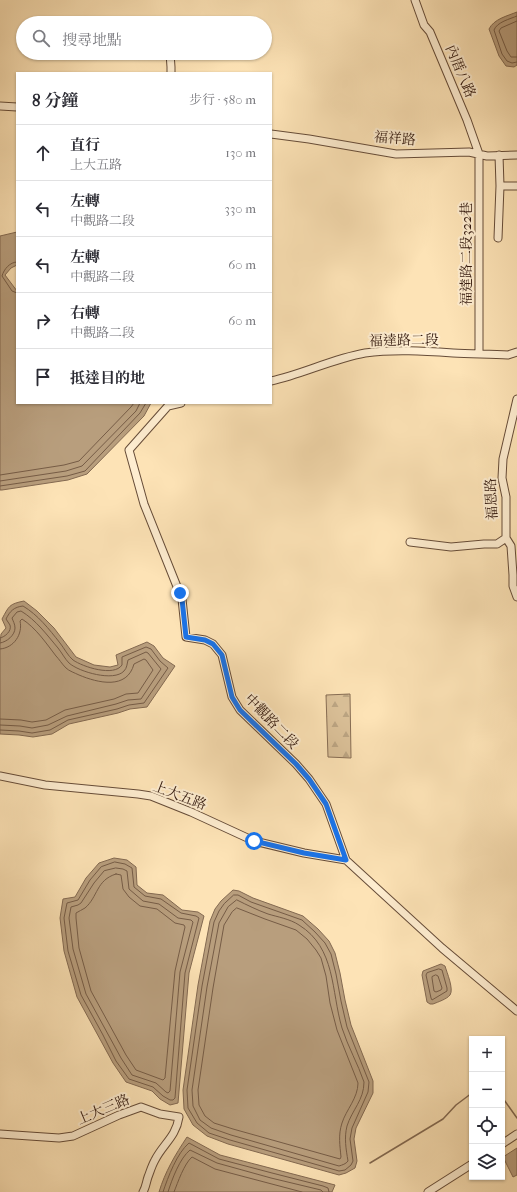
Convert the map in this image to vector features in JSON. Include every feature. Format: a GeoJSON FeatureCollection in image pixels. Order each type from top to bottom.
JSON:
{"type":"FeatureCollection","features":[{"type":"Feature","properties":{"kind":"street","name":"內厝八路"},"geometry":{"type":"LineString","coordinates":[[415,0],[424,25],[430,32],[467,120],[479,154]]}},
{"type":"Feature","properties":{"kind":"street"},"geometry":{"type":"LineString","coordinates":[[170,60],[171,72]]}},
{"type":"Feature","properties":{"kind":"street"},"geometry":{"type":"LineString","coordinates":[[0,106],[16,107]]}},
{"type":"Feature","properties":{"kind":"street","name":"福祥路"},"geometry":{"type":"LineString","coordinates":[[272,134],[309,138],[396,154],[469,152],[487,156],[517,155]]}},
{"type":"Feature","properties":{"kind":"street","name":"福達路二段322巷"},"geometry":{"type":"LineString","coordinates":[[479,154],[479,354]]}},
{"type":"Feature","properties":{"kind":"street"},"geometry":{"type":"LineString","coordinates":[[498,238],[500,186],[499,155]]}},
{"type":"Feature","properties":{"kind":"street"},"geometry":{"type":"LineString","coordinates":[[500,186],[517,186]]}},
{"type":"Feature","properties":{"kind":"street","name":"福達路二段"},"geometry":{"type":"LineString","coordinates":[[272,382],[340,359],[365,353],[413,351],[508,355],[517,352]]}},
{"type":"Feature","properties":{"kind":"street","name":"福恩路"},"geometry":{"type":"LineString","coordinates":[[517,399],[515,418],[503,459],[502,478],[506,497],[506,538],[511,546],[513,586],[517,597]]}},
{"type":"Feature","properties":{"kind":"street","name":"中觀路二段"},"geometry":{"type":"LineString","coordinates":[[177,404],[168,406],[129,450],[144,504],[182,599],[186,637],[205,640],[213,644],[222,655],[232,697],[240,710],[296,764],[309,779],[326,804],[346,860],[442,948],[517,1012]]}},
{"type":"Feature","properties":{"kind":"street"},"geometry":{"type":"LineString","coordinates":[[410,542],[451,547],[497,544],[506,538]]}},
{"type":"Feature","properties":{"kind":"street","name":"上大五路"},"geometry":{"type":"LineString","coordinates":[[0,776],[45,784],[151,796],[191,812],[254,841],[304,853],[346,860]]}},
{"type":"Feature","properties":{"kind":"street","name":"上大三路"},"geometry":{"type":"LineString","coordinates":[[0,1134],[59,1138],[73,1136],[119,1115],[141,1107],[160,1114],[179,1117],[178,1125],[172,1137],[155,1160],[146,1188],[143,1192]]}},
{"type":"Feature","properties":{"kind":"street"},"geometry":{"type":"LineString","coordinates":[[505,1142],[517,1134]]}},
{"type":"Feature","properties":{"kind":"street"},"geometry":{"type":"LineString","coordinates":[[428,1192],[436,1190],[469,1166]]}},
{"type":"Feature","properties":{"kind":"green space"},"geometry":{"type":"Polygon","coordinates":[[[350,694],[351,758],[328,757],[326,695],[350,694]]]}},
{"type":"Feature","properties":{"kind":"water"},"geometry":{"type":"Polygon","coordinates":[[[517,12],[517,65],[514,67],[506,66],[499,56],[489,29],[497,20],[517,12]]]}},
{"type":"Feature","properties":{"kind":"water"},"geometry":{"type":"Polygon","coordinates":[[[16,232],[16,266],[11,268],[5,275],[16,290],[16,404],[150,404],[144,416],[87,474],[68,480],[0,490],[0,236],[16,232]]]}},
{"type":"Feature","properties":{"kind":"water"},"geometry":{"type":"Polygon","coordinates":[[[24,601],[37,611],[54,628],[76,657],[94,665],[110,667],[118,665],[116,655],[147,642],[154,646],[163,658],[175,666],[147,707],[130,709],[69,724],[52,734],[33,737],[0,734],[0,645],[1,634],[6,628],[2,619],[10,606],[24,601]]]}},
{"type":"Feature","properties":{"kind":"water"},"geometry":{"type":"Polygon","coordinates":[[[114,858],[127,860],[136,867],[137,885],[147,893],[163,895],[182,910],[198,912],[204,916],[189,973],[178,1103],[170,1105],[160,1099],[152,1091],[126,1082],[113,1063],[77,997],[64,951],[60,918],[63,899],[75,897],[86,878],[99,863],[114,858]]]}},
{"type":"Feature","properties":{"kind":"water"},"geometry":{"type":"Polygon","coordinates":[[[233,890],[303,916],[329,941],[335,953],[351,1025],[373,1081],[373,1093],[356,1128],[354,1139],[357,1161],[355,1168],[346,1173],[339,1175],[228,1144],[207,1136],[193,1125],[184,1109],[183,1090],[198,985],[210,921],[215,909],[233,890]]]}},
{"type":"Feature","properties":{"kind":"water"},"geometry":{"type":"Polygon","coordinates":[[[441,964],[445,966],[449,977],[451,992],[445,999],[430,1004],[427,1002],[422,975],[423,971],[441,964]]]}},
{"type":"Feature","properties":{"kind":"water"},"geometry":{"type":"Polygon","coordinates":[[[187,1137],[220,1155],[335,1185],[332,1192],[159,1192],[164,1178],[178,1150],[187,1137]]]}},
{"type":"Feature","properties":{"kind":"water"},"geometry":{"type":"Polygon","coordinates":[[[517,1148],[517,1175],[513,1177],[505,1161],[505,1156],[517,1148]]]}},
{"type":"Feature","properties":{"kind":"waterway"},"geometry":{"type":"LineString","coordinates":[[370,1163],[443,1119],[456,1105],[469,1095]]}},
{"type":"Feature","properties":{"kind":"waterway"},"geometry":{"type":"LineString","coordinates":[[505,1101],[517,1118]]}},
{"type":"Feature","properties":{"kind":"route"},"geometry":{"type":"LineString","coordinates":[[180,593],[186,637],[205,640],[213,644],[222,655],[232,697],[240,710],[296,764],[309,779],[326,804],[346,860],[304,853],[254,841]]}}]}
